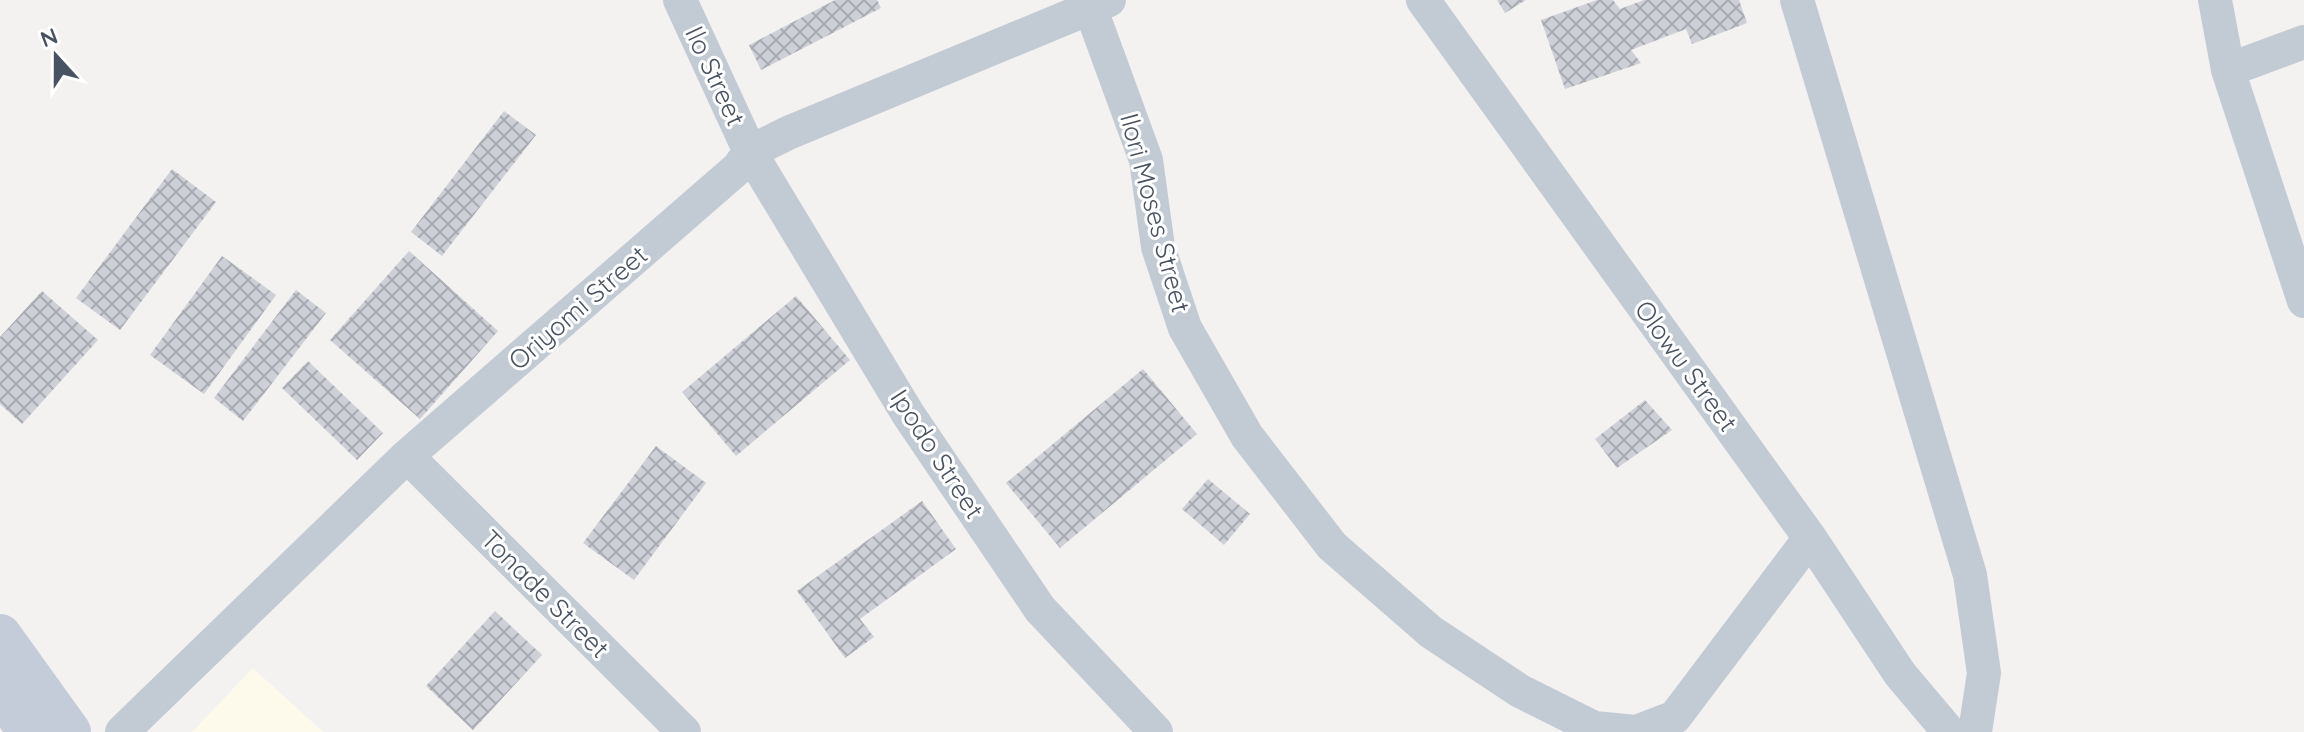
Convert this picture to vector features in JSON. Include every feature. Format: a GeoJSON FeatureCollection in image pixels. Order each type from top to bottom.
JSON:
{"type":"FeatureCollection","features":[{"type":"Feature","properties":{"kind":"main road"},"geometry":{"type":"LineString","coordinates":[[0,636],[69,732]]}},
{"type":"Feature","properties":{"kind":"main road"},"geometry":{"type":"LineString","coordinates":[[0,687],[29,732]]}},
{"type":"Feature","properties":{"kind":"street","name":"Ilo Street"},"geometry":{"type":"LineString","coordinates":[[680,0],[750,152]]}},
{"type":"Feature","properties":{"kind":"street","name":"Olowu Street"},"geometry":{"type":"LineString","coordinates":[[1423,0],[1810,538],[1900,674],[1949,732]]}},
{"type":"Feature","properties":{"kind":"street"},"geometry":{"type":"LineString","coordinates":[[1797,0],[1970,575],[1984,673],[1975,732]]}},
{"type":"Feature","properties":{"kind":"street"},"geometry":{"type":"LineString","coordinates":[[2215,0],[2228,70],[2304,301]]}},
{"type":"Feature","properties":{"kind":"street","name":"Oriyomi Street"},"geometry":{"type":"LineString","coordinates":[[122,732],[407,456],[738,168],[750,152],[1083,6]]}},
{"type":"Feature","properties":{"kind":"street","name":"Ilori Moses Street"},"geometry":{"type":"LineString","coordinates":[[1083,6],[1146,160],[1158,247],[1185,328],[1247,436],[1332,546],[1431,632],[1520,691],[1557,710],[1594,728],[1636,732],[1675,717],[1810,538]]}},
{"type":"Feature","properties":{"kind":"street"},"geometry":{"type":"LineString","coordinates":[[2228,70],[2304,42]]}},
{"type":"Feature","properties":{"kind":"street","name":"Ipodo Street"},"geometry":{"type":"LineString","coordinates":[[750,152],[908,414],[1040,609],[1156,732]]}},
{"type":"Feature","properties":{"kind":"street","name":"Tonade Street"},"geometry":{"type":"LineString","coordinates":[[407,456],[684,732]]}},
{"type":"Feature","properties":{"kind":"shaded area"},"geometry":{"type":"Polygon","coordinates":[[[253,668],[323,732],[192,732],[253,668]]]}},
{"type":"Feature","properties":{"kind":"building"},"geometry":{"type":"Polygon","coordinates":[[[835,0],[877,0],[881,8],[761,70],[749,45],[835,0]]]}},
{"type":"Feature","properties":{"kind":"building"},"geometry":{"type":"Polygon","coordinates":[[[1497,0],[1526,0],[1505,13],[1497,0]]]}},
{"type":"Feature","properties":{"kind":"building"},"geometry":{"type":"Polygon","coordinates":[[[1597,0],[1613,0],[1620,9],[1644,0],[1739,0],[1747,23],[1692,44],[1686,29],[1631,50],[1641,63],[1565,89],[1541,20],[1597,0]]]}},
{"type":"Feature","properties":{"kind":"building"},"geometry":{"type":"Polygon","coordinates":[[[504,111],[536,135],[442,256],[411,232],[504,111]]]}},
{"type":"Feature","properties":{"kind":"building"},"geometry":{"type":"Polygon","coordinates":[[[172,169],[216,202],[120,330],[76,298],[172,169]]]}},
{"type":"Feature","properties":{"kind":"building"},"geometry":{"type":"Polygon","coordinates":[[[409,251],[498,331],[420,419],[330,340],[409,251]]]}},
{"type":"Feature","properties":{"kind":"building"},"geometry":{"type":"Polygon","coordinates":[[[222,256],[276,295],[204,394],[150,355],[222,256]]]}},
{"type":"Feature","properties":{"kind":"building"},"geometry":{"type":"Polygon","coordinates":[[[296,290],[326,313],[243,421],[214,398],[296,290]]]}},
{"type":"Feature","properties":{"kind":"building"},"geometry":{"type":"Polygon","coordinates":[[[42,291],[98,340],[22,424],[0,404],[0,337],[42,291]]]}},
{"type":"Feature","properties":{"kind":"building"},"geometry":{"type":"Polygon","coordinates":[[[796,296],[850,360],[736,456],[682,392],[796,296]]]}},
{"type":"Feature","properties":{"kind":"building"},"geometry":{"type":"Polygon","coordinates":[[[308,361],[383,433],[357,460],[282,388],[308,361]]]}},
{"type":"Feature","properties":{"kind":"building"},"geometry":{"type":"Polygon","coordinates":[[[1143,369],[1197,434],[1060,548],[1006,483],[1143,369]]]}},
{"type":"Feature","properties":{"kind":"building"},"geometry":{"type":"Polygon","coordinates":[[[1645,400],[1672,430],[1617,468],[1595,439],[1645,400]]]}},
{"type":"Feature","properties":{"kind":"building"},"geometry":{"type":"Polygon","coordinates":[[[656,446],[706,483],[634,580],[583,543],[656,446]]]}},
{"type":"Feature","properties":{"kind":"building"},"geometry":{"type":"Polygon","coordinates":[[[1208,479],[1250,514],[1224,545],[1182,509],[1208,479]]]}},
{"type":"Feature","properties":{"kind":"building"},"geometry":{"type":"Polygon","coordinates":[[[922,501],[956,549],[860,619],[874,637],[845,658],[797,591],[922,501]]]}},
{"type":"Feature","properties":{"kind":"building"},"geometry":{"type":"Polygon","coordinates":[[[495,611],[542,655],[473,730],[426,686],[495,611]]]}}]}
